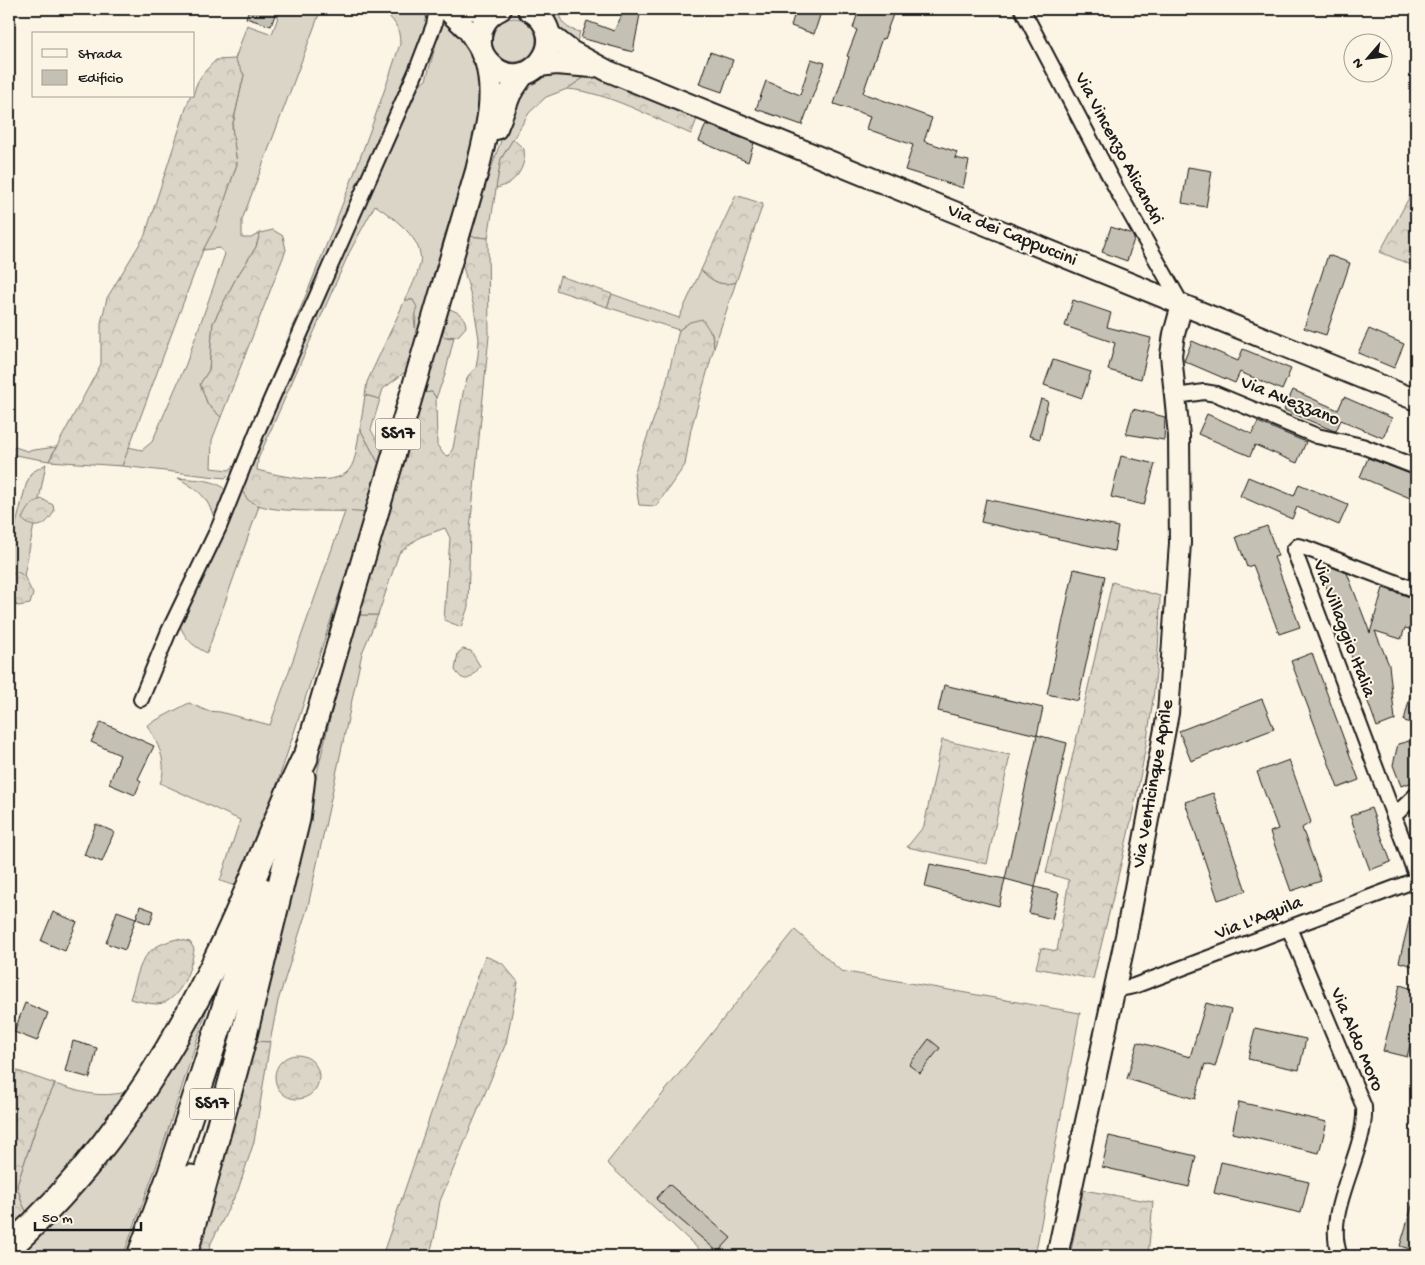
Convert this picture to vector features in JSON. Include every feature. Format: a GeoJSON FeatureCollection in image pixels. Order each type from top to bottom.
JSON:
{"type":"FeatureCollection","features":[{"type":"Feature","properties":{"kind":"highway","name":"SS17"},"geometry":{"type":"LineString","coordinates":[[140,1256],[172,1173],[285,826],[305,758]]}},
{"type":"Feature","properties":{"kind":"highway"},"geometry":{"type":"LineString","coordinates":[[9,1247],[35,1223],[80,1173],[129,1111],[158,1067],[218,958],[280,809],[305,758]]}},
{"type":"Feature","properties":{"kind":"highway"},"geometry":{"type":"LineString","coordinates":[[186,1252],[244,1038],[295,828],[305,758]]}},
{"type":"Feature","properties":{"kind":"highway","name":"SS17"},"geometry":{"type":"LineString","coordinates":[[162,1256],[189,1184],[256,950],[285,826]]}},
{"type":"Feature","properties":{"kind":"main road","name":"SS17"},"geometry":{"type":"LineString","coordinates":[[305,758],[477,171],[492,97],[492,80],[483,55],[481,28],[497,10]]}},
{"type":"Feature","properties":{"kind":"main road"},"geometry":{"type":"LineString","coordinates":[[534,10],[547,26],[549,34]]}},
{"type":"Feature","properties":{"kind":"main road","name":"SS17"},"geometry":{"type":"LineString","coordinates":[[477,171],[510,94],[549,46],[549,34]]}},
{"type":"Feature","properties":{"kind":"main road"},"geometry":{"type":"LineString","coordinates":[[483,55],[493,68],[502,73],[512,75],[531,70]]}},
{"type":"Feature","properties":{"kind":"street"},"geometry":{"type":"LineString","coordinates":[[141,699],[169,631],[219,527],[259,427],[416,72],[434,25],[437,9]]}},
{"type":"Feature","properties":{"kind":"street"},"geometry":{"type":"LineString","coordinates":[[446,9],[468,30],[483,55]]}},
{"type":"Feature","properties":{"kind":"street"},"geometry":{"type":"LineString","coordinates":[[466,9],[497,10]]}},
{"type":"Feature","properties":{"kind":"street","name":"Via Vincenzo Alicandri"},"geometry":{"type":"LineString","coordinates":[[1022,9],[1118,192],[1182,305]]}},
{"type":"Feature","properties":{"kind":"street","name":"Via dei Cappuccini"},"geometry":{"type":"LineString","coordinates":[[549,34],[571,51],[608,71],[1416,400]]}},
{"type":"Feature","properties":{"kind":"street","name":"Via dei Cappuccini"},"geometry":{"type":"LineString","coordinates":[[531,70],[574,64],[608,71]]}},
{"type":"Feature","properties":{"kind":"street","name":"Via Venticinque Aprile"},"geometry":{"type":"LineString","coordinates":[[1057,1256],[1115,990],[1168,713],[1180,543],[1180,462],[1176,396],[1171,355],[1174,334],[1182,305]]}},
{"type":"Feature","properties":{"kind":"street","name":"Via Avezzano"},"geometry":{"type":"LineString","coordinates":[[1176,396],[1204,392],[1216,394],[1317,436],[1362,446],[1416,467]]}},
{"type":"Feature","properties":{"kind":"street","name":"Via Villaggio Italia"},"geometry":{"type":"LineString","coordinates":[[1416,590],[1302,547],[1295,548],[1295,558],[1416,875]]}},
{"type":"Feature","properties":{"kind":"street"},"geometry":{"type":"LineString","coordinates":[[1394,816],[1416,795]]}},
{"type":"Feature","properties":{"kind":"street","name":"Via L'Aquila"},"geometry":{"type":"LineString","coordinates":[[1115,990],[1134,986],[1416,880]]}},
{"type":"Feature","properties":{"kind":"street","name":"Via Aldo Moro"},"geometry":{"type":"LineString","coordinates":[[1289,928],[1364,1107],[1363,1124],[1337,1221],[1336,1241],[1340,1256]]}},
{"type":"Feature","properties":{"kind":"green space"},"geometry":{"type":"Polygon","coordinates":[[[281,9],[321,9],[242,220],[242,238],[251,238],[260,233],[256,247],[235,280],[213,323],[209,370],[200,384],[208,405],[221,417],[212,440],[211,468],[229,470],[234,466],[322,257],[363,151],[400,44],[399,33],[395,24],[381,9],[415,9],[425,15],[427,26],[423,41],[249,443],[235,468],[225,478],[122,466],[128,447],[142,450],[152,442],[186,364],[225,254],[220,248],[203,250],[216,225],[237,164],[232,128],[244,75],[235,59],[247,25],[272,34],[281,9]]]}},
{"type":"Feature","properties":{"kind":"green space"},"geometry":{"type":"Polygon","coordinates":[[[545,9],[558,9],[564,25],[580,32],[575,47],[563,40],[545,9]]]}},
{"type":"Feature","properties":{"kind":"green space"},"geometry":{"type":"Polygon","coordinates":[[[445,18],[461,29],[482,73],[481,133],[445,234],[417,342],[415,305],[413,300],[405,300],[420,264],[420,255],[417,246],[406,230],[375,205],[349,253],[258,459],[250,460],[412,89],[426,80],[435,47],[433,36],[439,21],[445,18]]]}},
{"type":"Feature","properties":{"kind":"green space"},"geometry":{"type":"Polygon","coordinates":[[[514,18],[526,22],[532,28],[536,40],[532,52],[526,58],[514,62],[502,58],[496,52],[492,40],[496,28],[502,22],[514,18]]]}},
{"type":"Feature","properties":{"kind":"green space"},"geometry":{"type":"Polygon","coordinates":[[[235,59],[244,75],[232,127],[237,164],[216,226],[203,250],[122,466],[49,461],[101,364],[101,323],[107,298],[145,235],[189,98],[195,98],[198,81],[216,60],[235,59]]]}},
{"type":"Feature","properties":{"kind":"green space"},"geometry":{"type":"Polygon","coordinates":[[[547,71],[591,73],[567,89],[546,97],[529,113],[501,159],[488,238],[467,236],[503,135],[525,84],[547,71]]]}},
{"type":"Feature","properties":{"kind":"green space"},"geometry":{"type":"Polygon","coordinates":[[[591,73],[699,114],[691,134],[614,100],[567,89],[591,73]]]}},
{"type":"Feature","properties":{"kind":"green space"},"geometry":{"type":"Polygon","coordinates":[[[513,139],[524,149],[521,169],[514,179],[496,188],[501,159],[513,139]]]}},
{"type":"Feature","properties":{"kind":"green space"},"geometry":{"type":"Polygon","coordinates":[[[1416,177],[1416,267],[1380,252],[1412,192],[1416,177]]]}},
{"type":"Feature","properties":{"kind":"green space"},"geometry":{"type":"Polygon","coordinates":[[[736,195],[763,204],[736,282],[726,284],[713,280],[701,270],[736,195]]]}},
{"type":"Feature","properties":{"kind":"green space"},"geometry":{"type":"Polygon","coordinates":[[[273,230],[283,236],[286,250],[221,417],[208,405],[200,384],[209,370],[213,323],[235,280],[256,247],[260,233],[273,230]]]}},
{"type":"Feature","properties":{"kind":"green space"},"geometry":{"type":"Polygon","coordinates":[[[467,236],[488,238],[489,336],[470,530],[468,607],[461,627],[444,620],[450,538],[445,528],[420,537],[399,553],[378,615],[356,615],[422,393],[432,392],[436,398],[437,445],[444,455],[449,456],[453,448],[464,388],[468,376],[476,367],[478,355],[479,339],[474,307],[462,263],[467,236]]]}},
{"type":"Feature","properties":{"kind":"green space"},"geometry":{"type":"Polygon","coordinates":[[[701,270],[717,282],[726,284],[736,282],[714,348],[712,333],[690,322],[679,330],[607,307],[612,294],[679,318],[701,270]]]}},
{"type":"Feature","properties":{"kind":"green space"},"geometry":{"type":"Polygon","coordinates":[[[560,276],[612,294],[607,307],[556,290],[560,276]]]}},
{"type":"Feature","properties":{"kind":"green space"},"geometry":{"type":"Polygon","coordinates":[[[405,300],[413,300],[417,307],[414,318],[417,342],[409,369],[383,389],[380,399],[365,395],[367,382],[405,300]]]}},
{"type":"Feature","properties":{"kind":"green space"},"geometry":{"type":"Polygon","coordinates":[[[445,308],[462,316],[466,323],[466,327],[458,336],[445,337],[438,332],[445,308]]]}},
{"type":"Feature","properties":{"kind":"green space"},"geometry":{"type":"Polygon","coordinates":[[[702,319],[712,334],[714,348],[691,429],[685,465],[656,506],[639,505],[634,474],[666,384],[679,330],[690,322],[702,319]]]}},
{"type":"Feature","properties":{"kind":"green space"},"geometry":{"type":"Polygon","coordinates":[[[438,332],[449,338],[454,337],[445,375],[436,398],[432,392],[422,393],[438,332]]]}},
{"type":"Feature","properties":{"kind":"green space"},"geometry":{"type":"Polygon","coordinates":[[[365,395],[380,399],[371,430],[381,452],[380,466],[360,429],[365,395]]]}},
{"type":"Feature","properties":{"kind":"green space"},"geometry":{"type":"Polygon","coordinates":[[[360,429],[380,466],[366,513],[270,508],[257,505],[246,498],[242,489],[250,460],[258,459],[257,470],[278,475],[319,480],[342,476],[349,470],[354,461],[360,429]]]}},
{"type":"Feature","properties":{"kind":"green space"},"geometry":{"type":"Polygon","coordinates":[[[9,445],[27,451],[56,447],[49,461],[9,454],[9,445]]]}},
{"type":"Feature","properties":{"kind":"green space"},"geometry":{"type":"Polygon","coordinates":[[[46,464],[18,606],[9,603],[9,552],[26,485],[31,473],[46,464]]]}},
{"type":"Feature","properties":{"kind":"green space"},"geometry":{"type":"Polygon","coordinates":[[[178,478],[212,482],[223,488],[227,493],[215,520],[209,505],[202,495],[178,478]]]}},
{"type":"Feature","properties":{"kind":"green space"},"geometry":{"type":"Polygon","coordinates":[[[240,481],[246,498],[259,506],[207,653],[188,639],[177,617],[240,481]]]}},
{"type":"Feature","properties":{"kind":"green space"},"geometry":{"type":"Polygon","coordinates":[[[42,499],[53,505],[54,511],[51,516],[40,526],[27,523],[22,519],[26,512],[32,504],[42,499]]]}},
{"type":"Feature","properties":{"kind":"green space"},"geometry":{"type":"Polygon","coordinates":[[[346,509],[366,513],[243,888],[220,881],[240,820],[160,783],[163,768],[161,753],[147,725],[189,703],[207,711],[220,712],[270,725],[346,509]]]}},
{"type":"Feature","properties":{"kind":"green space"},"geometry":{"type":"Polygon","coordinates":[[[18,572],[24,576],[33,594],[30,604],[18,606],[10,598],[10,580],[13,573],[18,572]]]}},
{"type":"Feature","properties":{"kind":"green space"},"geometry":{"type":"Polygon","coordinates":[[[1112,582],[1160,596],[1158,645],[1154,693],[1138,789],[1093,979],[1036,968],[1041,948],[1057,951],[1069,880],[1046,873],[1112,582]]]}},
{"type":"Feature","properties":{"kind":"green space"},"geometry":{"type":"Polygon","coordinates":[[[356,615],[378,615],[362,653],[308,906],[278,1001],[270,1042],[254,1041],[329,721],[356,615]]]}},
{"type":"Feature","properties":{"kind":"green space"},"geometry":{"type":"Polygon","coordinates":[[[463,649],[471,651],[480,666],[471,677],[465,679],[455,670],[458,653],[463,649]]]}},
{"type":"Feature","properties":{"kind":"green space"},"geometry":{"type":"Polygon","coordinates":[[[942,740],[1010,755],[987,864],[907,847],[924,826],[942,740]]]}},
{"type":"Feature","properties":{"kind":"green space"},"geometry":{"type":"Polygon","coordinates":[[[795,930],[841,971],[1080,1013],[1035,1256],[706,1256],[607,1163],[795,930]]]}},
{"type":"Feature","properties":{"kind":"green space"},"geometry":{"type":"Polygon","coordinates":[[[177,939],[190,942],[194,949],[191,965],[178,991],[172,998],[157,1004],[130,999],[143,960],[148,953],[165,943],[177,939]]]}},
{"type":"Feature","properties":{"kind":"green space"},"geometry":{"type":"Polygon","coordinates":[[[485,956],[502,963],[518,982],[506,1043],[440,1201],[434,1239],[429,1256],[382,1256],[485,956]]]}},
{"type":"Feature","properties":{"kind":"green space"},"geometry":{"type":"Polygon","coordinates":[[[219,972],[156,1167],[123,1256],[9,1256],[219,972]]]}},
{"type":"Feature","properties":{"kind":"green space"},"geometry":{"type":"Polygon","coordinates":[[[254,1041],[270,1042],[254,1142],[238,1190],[211,1243],[208,1256],[192,1256],[254,1041]]]}},
{"type":"Feature","properties":{"kind":"green space"},"geometry":{"type":"Polygon","coordinates":[[[297,1055],[309,1059],[315,1065],[319,1077],[315,1089],[309,1095],[297,1099],[285,1095],[279,1089],[275,1077],[279,1065],[285,1059],[297,1055]]]}},
{"type":"Feature","properties":{"kind":"green space"},"geometry":{"type":"Polygon","coordinates":[[[9,1068],[55,1084],[39,1118],[17,1185],[22,1203],[29,1217],[9,1235],[9,1068]]]}},
{"type":"Feature","properties":{"kind":"green space"},"geometry":{"type":"Polygon","coordinates":[[[55,1084],[91,1094],[107,1095],[127,1092],[94,1144],[29,1217],[22,1203],[17,1185],[39,1118],[55,1084]]]}},
{"type":"Feature","properties":{"kind":"green space"},"geometry":{"type":"Polygon","coordinates":[[[1083,1190],[1153,1202],[1148,1256],[1070,1256],[1083,1190]]]}},
{"type":"Feature","properties":{"kind":"building"},"geometry":{"type":"Polygon","coordinates":[[[249,9],[277,9],[271,26],[246,18],[249,9]]]}},
{"type":"Feature","properties":{"kind":"building"},"geometry":{"type":"Polygon","coordinates":[[[625,9],[641,9],[633,52],[581,38],[587,21],[614,31],[625,9]]]}},
{"type":"Feature","properties":{"kind":"building"},"geometry":{"type":"Polygon","coordinates":[[[796,9],[822,9],[814,34],[791,26],[796,9]]]}},
{"type":"Feature","properties":{"kind":"building"},"geometry":{"type":"Polygon","coordinates":[[[859,9],[895,9],[884,39],[882,38],[863,93],[932,118],[924,141],[957,152],[955,158],[969,161],[963,188],[905,170],[913,145],[867,129],[871,116],[834,104],[849,57],[847,56],[857,30],[853,28],[859,9]]]}},
{"type":"Feature","properties":{"kind":"building"},"geometry":{"type":"Polygon","coordinates":[[[710,52],[733,60],[722,92],[699,84],[710,52]]]}},
{"type":"Feature","properties":{"kind":"building"},"geometry":{"type":"Polygon","coordinates":[[[811,59],[825,63],[802,125],[756,109],[766,81],[800,95],[811,59]]]}},
{"type":"Feature","properties":{"kind":"building"},"geometry":{"type":"Polygon","coordinates":[[[706,124],[754,143],[748,162],[699,141],[706,124]]]}},
{"type":"Feature","properties":{"kind":"building"},"geometry":{"type":"Polygon","coordinates":[[[1188,167],[1212,171],[1206,207],[1182,203],[1188,167]]]}},
{"type":"Feature","properties":{"kind":"building"},"geometry":{"type":"Polygon","coordinates":[[[1111,227],[1132,234],[1134,239],[1127,261],[1102,252],[1111,227]]]}},
{"type":"Feature","properties":{"kind":"building"},"geometry":{"type":"Polygon","coordinates":[[[1328,255],[1350,263],[1326,335],[1304,328],[1328,255]]]}},
{"type":"Feature","properties":{"kind":"building"},"geometry":{"type":"Polygon","coordinates":[[[1073,300],[1111,313],[1107,327],[1151,338],[1141,379],[1108,370],[1115,343],[1065,326],[1073,300]]]}},
{"type":"Feature","properties":{"kind":"building"},"geometry":{"type":"Polygon","coordinates":[[[1369,329],[1404,344],[1394,368],[1358,353],[1369,329]]]}},
{"type":"Feature","properties":{"kind":"building"},"geometry":{"type":"Polygon","coordinates":[[[1192,341],[1238,361],[1243,349],[1291,369],[1282,390],[1240,372],[1235,383],[1184,361],[1192,341]]]}},
{"type":"Feature","properties":{"kind":"building"},"geometry":{"type":"Polygon","coordinates":[[[1053,360],[1091,372],[1082,398],[1044,385],[1053,360]]]}},
{"type":"Feature","properties":{"kind":"building"},"geometry":{"type":"Polygon","coordinates":[[[1293,390],[1338,410],[1344,397],[1392,418],[1383,438],[1341,420],[1336,431],[1332,430],[1284,410],[1293,390]]]}},
{"type":"Feature","properties":{"kind":"building"},"geometry":{"type":"Polygon","coordinates":[[[1041,399],[1048,401],[1040,439],[1029,436],[1041,399]]]}},
{"type":"Feature","properties":{"kind":"building"},"geometry":{"type":"Polygon","coordinates":[[[1133,409],[1165,417],[1164,440],[1126,434],[1133,409]]]}},
{"type":"Feature","properties":{"kind":"building"},"geometry":{"type":"Polygon","coordinates":[[[1207,414],[1252,434],[1258,422],[1306,442],[1297,463],[1255,445],[1250,456],[1198,434],[1207,414]]]}},
{"type":"Feature","properties":{"kind":"building"},"geometry":{"type":"Polygon","coordinates":[[[1121,456],[1155,464],[1144,505],[1111,497],[1121,456]]]}},
{"type":"Feature","properties":{"kind":"building"},"geometry":{"type":"Polygon","coordinates":[[[1368,458],[1416,476],[1416,484],[1410,498],[1360,477],[1368,458]]]}},
{"type":"Feature","properties":{"kind":"building"},"geometry":{"type":"Polygon","coordinates":[[[1248,477],[1294,496],[1299,484],[1348,505],[1339,525],[1297,507],[1292,519],[1240,496],[1248,477]]]}},
{"type":"Feature","properties":{"kind":"building"},"geometry":{"type":"Polygon","coordinates":[[[986,499],[1118,527],[1114,551],[981,522],[986,499]]]}},
{"type":"Feature","properties":{"kind":"building"},"geometry":{"type":"Polygon","coordinates":[[[1267,526],[1278,556],[1274,557],[1300,627],[1279,634],[1253,565],[1247,567],[1236,537],[1267,526]]]}},
{"type":"Feature","properties":{"kind":"building"},"geometry":{"type":"Polygon","coordinates":[[[1329,566],[1347,573],[1370,633],[1383,588],[1416,599],[1416,631],[1405,628],[1401,639],[1375,631],[1389,665],[1395,720],[1377,727],[1320,569],[1329,566]]]}},
{"type":"Feature","properties":{"kind":"building"},"geometry":{"type":"Polygon","coordinates":[[[1074,569],[1105,576],[1078,701],[1047,694],[1074,569]]]}},
{"type":"Feature","properties":{"kind":"building"},"geometry":{"type":"Polygon","coordinates":[[[1312,653],[1359,780],[1338,788],[1291,661],[1312,653]]]}},
{"type":"Feature","properties":{"kind":"building"},"geometry":{"type":"Polygon","coordinates":[[[944,685],[1043,708],[1037,735],[938,711],[944,685]]]}},
{"type":"Feature","properties":{"kind":"building"},"geometry":{"type":"Polygon","coordinates":[[[1412,688],[1416,689],[1416,724],[1404,721],[1412,688]]]}},
{"type":"Feature","properties":{"kind":"building"},"geometry":{"type":"Polygon","coordinates":[[[1262,699],[1274,729],[1191,761],[1179,731],[1262,699]]]}},
{"type":"Feature","properties":{"kind":"building"},"geometry":{"type":"Polygon","coordinates":[[[101,722],[154,746],[138,779],[141,781],[135,795],[109,784],[120,755],[91,742],[101,722]]]}},
{"type":"Feature","properties":{"kind":"building"},"geometry":{"type":"Polygon","coordinates":[[[1037,735],[1067,743],[1035,887],[1005,879],[1037,735]]]}},
{"type":"Feature","properties":{"kind":"building"},"geometry":{"type":"Polygon","coordinates":[[[1409,741],[1416,760],[1416,781],[1401,786],[1393,765],[1398,744],[1409,741]]]}},
{"type":"Feature","properties":{"kind":"building"},"geometry":{"type":"Polygon","coordinates":[[[1289,760],[1311,822],[1302,828],[1321,881],[1291,891],[1270,832],[1278,829],[1257,772],[1289,760]]]}},
{"type":"Feature","properties":{"kind":"building"},"geometry":{"type":"Polygon","coordinates":[[[1213,793],[1246,891],[1218,900],[1185,802],[1213,793]]]}},
{"type":"Feature","properties":{"kind":"building"},"geometry":{"type":"Polygon","coordinates":[[[1371,808],[1391,862],[1370,870],[1350,816],[1371,808]]]}},
{"type":"Feature","properties":{"kind":"building"},"geometry":{"type":"Polygon","coordinates":[[[96,824],[114,832],[102,862],[84,855],[96,824]]]}},
{"type":"Feature","properties":{"kind":"building"},"geometry":{"type":"Polygon","coordinates":[[[930,864],[1005,879],[999,906],[925,887],[930,864]]]}},
{"type":"Feature","properties":{"kind":"building"},"geometry":{"type":"Polygon","coordinates":[[[1035,887],[1059,893],[1052,919],[1029,913],[1035,887]]]}},
{"type":"Feature","properties":{"kind":"building"},"geometry":{"type":"Polygon","coordinates":[[[140,906],[154,911],[150,924],[136,919],[140,906]]]}},
{"type":"Feature","properties":{"kind":"building"},"geometry":{"type":"Polygon","coordinates":[[[1412,909],[1416,910],[1416,967],[1399,962],[1412,909]]]}},
{"type":"Feature","properties":{"kind":"building"},"geometry":{"type":"Polygon","coordinates":[[[117,911],[136,918],[125,950],[106,943],[117,911]]]}},
{"type":"Feature","properties":{"kind":"building"},"geometry":{"type":"Polygon","coordinates":[[[53,912],[77,922],[65,951],[41,941],[53,912]]]}},
{"type":"Feature","properties":{"kind":"building"},"geometry":{"type":"Polygon","coordinates":[[[1400,985],[1416,990],[1416,1021],[1407,1057],[1383,1051],[1400,985]]]}},
{"type":"Feature","properties":{"kind":"building"},"geometry":{"type":"Polygon","coordinates":[[[25,1003],[48,1013],[37,1041],[14,1032],[25,1003]]]}},
{"type":"Feature","properties":{"kind":"building"},"geometry":{"type":"Polygon","coordinates":[[[1206,1003],[1231,1010],[1215,1067],[1205,1064],[1195,1099],[1127,1079],[1138,1042],[1190,1057],[1206,1003]]]}},
{"type":"Feature","properties":{"kind":"building"},"geometry":{"type":"Polygon","coordinates":[[[1255,1028],[1306,1039],[1299,1070],[1248,1059],[1255,1028]]]}},
{"type":"Feature","properties":{"kind":"building"},"geometry":{"type":"Polygon","coordinates":[[[929,1039],[940,1048],[920,1073],[909,1065],[929,1039]]]}},
{"type":"Feature","properties":{"kind":"building"},"geometry":{"type":"Polygon","coordinates":[[[73,1041],[97,1048],[90,1078],[65,1071],[73,1041]]]}},
{"type":"Feature","properties":{"kind":"building"},"geometry":{"type":"Polygon","coordinates":[[[1239,1102],[1327,1122],[1319,1153],[1232,1133],[1239,1102]]]}},
{"type":"Feature","properties":{"kind":"building"},"geometry":{"type":"Polygon","coordinates":[[[1109,1136],[1196,1156],[1189,1187],[1102,1167],[1109,1136]]]}},
{"type":"Feature","properties":{"kind":"building"},"geometry":{"type":"Polygon","coordinates":[[[1221,1162],[1309,1182],[1301,1213],[1214,1193],[1221,1162]]]}},
{"type":"Feature","properties":{"kind":"building"},"geometry":{"type":"Polygon","coordinates":[[[669,1184],[731,1238],[718,1252],[656,1199],[669,1184]]]}},
{"type":"Feature","properties":{"kind":"building"},"geometry":{"type":"Polygon","coordinates":[[[1413,1203],[1416,1203],[1416,1251],[1400,1246],[1413,1203]]]}}]}
